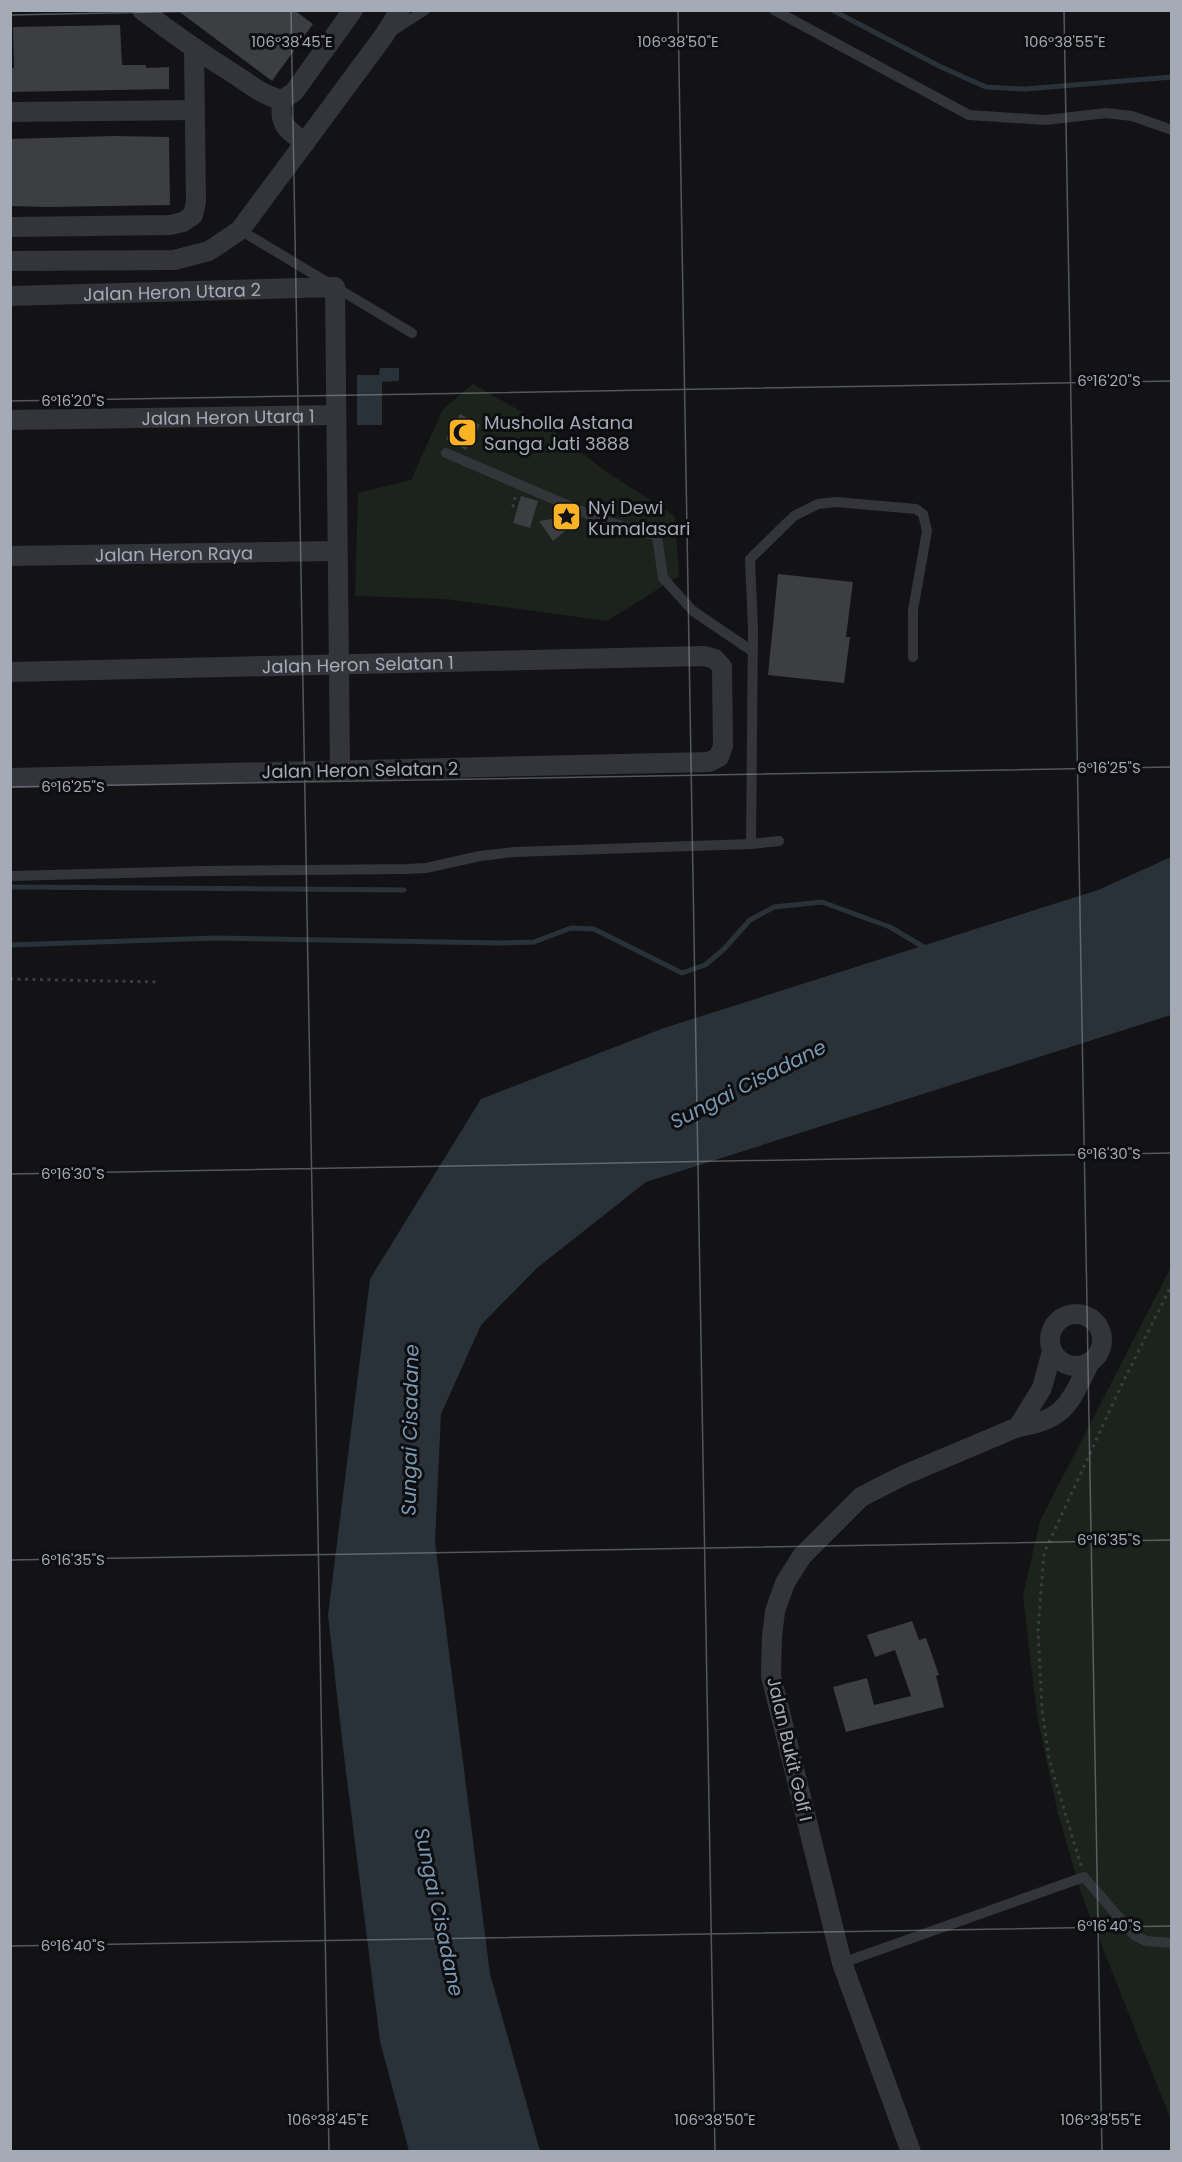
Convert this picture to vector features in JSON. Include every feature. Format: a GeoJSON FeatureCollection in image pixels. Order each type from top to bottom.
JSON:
{"type":"FeatureCollection","features":[{"type":"Feature","properties":{"kind":"street"},"geometry":{"type":"LineString","coordinates":[[142,10],[194,49],[271,98],[282,100],[294,92],[352,11]]}},
{"type":"Feature","properties":{"kind":"street"},"geometry":{"type":"LineString","coordinates":[[10,261],[174,260],[209,251],[240,230],[383,37],[400,10]]}},
{"type":"Feature","properties":{"kind":"street"},"geometry":{"type":"LineString","coordinates":[[10,227],[170,225],[183,222],[193,215],[196,202],[194,49]]}},
{"type":"Feature","properties":{"kind":"street"},"geometry":{"type":"LineString","coordinates":[[282,100],[282,124],[305,143]]}},
{"type":"Feature","properties":{"kind":"street"},"geometry":{"type":"LineString","coordinates":[[10,112],[195,110]]}},
{"type":"Feature","properties":{"kind":"street"},"geometry":{"type":"LineString","coordinates":[[335,287],[340,771]]}},
{"type":"Feature","properties":{"kind":"street","name":"Jalan Heron Utara 2"},"geometry":{"type":"LineString","coordinates":[[10,296],[335,287]]}},
{"type":"Feature","properties":{"kind":"street","name":"Jalan Heron Utara 1"},"geometry":{"type":"LineString","coordinates":[[10,420],[336,415]]}},
{"type":"Feature","properties":{"kind":"street","name":"Jalan Heron Raya"},"geometry":{"type":"LineString","coordinates":[[10,556],[338,551]]}},
{"type":"Feature","properties":{"kind":"street","name":"Jalan Heron Selatan 1"},"geometry":{"type":"LineString","coordinates":[[10,672],[704,656],[715,659],[722,667],[723,746],[719,757],[709,762]]}},
{"type":"Feature","properties":{"kind":"street","name":"Jalan Heron Selatan 2"},"geometry":{"type":"LineString","coordinates":[[10,778],[709,762]]}},
{"type":"Feature","properties":{"kind":"street","name":"Jalan Bukit Golf I"},"geometry":{"type":"LineString","coordinates":[[911,2151],[842,1963],[771,1676],[775,1611],[785,1583],[802,1556],[861,1497],[902,1476],[1018,1426],[1038,1424],[1057,1416],[1071,1399],[1090,1362],[1101,1350],[1102,1333],[1093,1319],[1085,1315],[1068,1314],[1060,1319],[1050,1334],[1052,1351],[1050,1365],[1042,1388],[1018,1426]]}},
{"type":"Feature","properties":{"kind":"street"},"geometry":{"type":"LineString","coordinates":[[1052,1351],[1057,1359],[1065,1364],[1082,1366],[1090,1362]]}},
{"type":"Feature","properties":{"kind":"lane"},"geometry":{"type":"LineString","coordinates":[[383,37],[425,10]]}},
{"type":"Feature","properties":{"kind":"lane"},"geometry":{"type":"LineString","coordinates":[[774,10],[969,115],[1046,120],[1106,113],[1132,116],[1172,130]]}},
{"type":"Feature","properties":{"kind":"lane"},"geometry":{"type":"LineString","coordinates":[[240,230],[412,333]]}},
{"type":"Feature","properties":{"kind":"lane"},"geometry":{"type":"LineString","coordinates":[[446,453],[602,520],[657,536],[663,578],[693,611],[752,651]]}},
{"type":"Feature","properties":{"kind":"lane"},"geometry":{"type":"LineString","coordinates":[[751,844],[750,559],[794,516],[818,504],[836,502],[916,509],[922,514],[927,531],[913,610],[913,657]]}},
{"type":"Feature","properties":{"kind":"lane"},"geometry":{"type":"LineString","coordinates":[[10,876],[407,869],[426,868],[487,855],[514,852],[751,844],[779,841]]}},
{"type":"Feature","properties":{"kind":"lane"},"geometry":{"type":"LineString","coordinates":[[842,1963],[1084,1877],[1134,1935],[1146,1941],[1172,1943]]}},
{"type":"Feature","properties":{"kind":"path"},"geometry":{"type":"LineString","coordinates":[[10,979],[159,982]]}},
{"type":"Feature","properties":{"kind":"path"},"geometry":{"type":"LineString","coordinates":[[1084,1877],[1049,1759],[1042,1709],[1038,1630],[1044,1553],[1112,1404],[1172,1284]]}},
{"type":"Feature","properties":{"kind":"shaded area"},"geometry":{"type":"Polygon","coordinates":[[[473,384],[548,427],[604,470],[675,516],[679,576],[607,621],[446,599],[355,596],[358,493],[411,480],[443,409],[473,384]]]}},
{"type":"Feature","properties":{"kind":"shaded area"},"geometry":{"type":"Polygon","coordinates":[[[1171,1267],[1171,2120],[1082,1896],[1058,1814],[1037,1715],[1023,1596],[1040,1521],[1171,1267]]]}},
{"type":"Feature","properties":{"kind":"water"},"geometry":{"type":"Polygon","coordinates":[[[380,368],[399,368],[399,381],[382,382],[382,425],[357,425],[357,375],[379,375],[380,368]]]}},
{"type":"Feature","properties":{"kind":"water","name":"Sungai Cisadane"},"geometry":{"type":"Polygon","coordinates":[[[1171,857],[1171,1015],[646,1182],[537,1268],[481,1325],[441,1414],[435,1542],[490,1974],[540,2151],[409,2151],[380,2041],[328,1615],[370,1279],[481,1099],[664,1028],[1098,890],[1171,857]]]}},
{"type":"Feature","properties":{"kind":"building"},"geometry":{"type":"Polygon","coordinates":[[[177,10],[294,10],[313,24],[272,81],[177,10]]]}},
{"type":"Feature","properties":{"kind":"building"},"geometry":{"type":"Polygon","coordinates":[[[120,25],[122,65],[146,65],[146,68],[169,67],[169,89],[10,92],[10,68],[14,68],[13,27],[120,25]]]}},
{"type":"Feature","properties":{"kind":"building"},"geometry":{"type":"Polygon","coordinates":[[[169,137],[170,205],[10,206],[10,139],[169,137]]]}},
{"type":"Feature","properties":{"kind":"building","name":"Musholla Astana Sanga Jati 3888"},"geometry":{"type":"Polygon","coordinates":[[[460,414],[480,425],[466,450],[446,439],[460,414]]]}},
{"type":"Feature","properties":{"kind":"building"},"geometry":{"type":"Polygon","coordinates":[[[521,496],[538,501],[530,528],[513,523],[521,496]]]}},
{"type":"Feature","properties":{"kind":"building"},"geometry":{"type":"Polygon","coordinates":[[[564,519],[571,526],[553,541],[539,521],[564,519]]]}},
{"type":"Feature","properties":{"kind":"building"},"geometry":{"type":"Polygon","coordinates":[[[778,574],[853,582],[846,637],[850,637],[844,683],[768,675],[778,574]]]}},
{"type":"Feature","properties":{"kind":"building"},"geometry":{"type":"Polygon","coordinates":[[[912,1621],[919,1640],[926,1638],[939,1675],[936,1676],[944,1707],[846,1732],[833,1687],[867,1678],[874,1705],[911,1696],[895,1650],[875,1657],[867,1635],[912,1621]]]}},
{"type":"Feature","properties":{"kind":"waterway"},"geometry":{"type":"LineString","coordinates":[[832,10],[941,67],[986,87],[1025,89],[1172,77]]}},
{"type":"Feature","properties":{"kind":"waterway"},"geometry":{"type":"LineString","coordinates":[[10,887],[404,890]]}},
{"type":"Feature","properties":{"kind":"waterway"},"geometry":{"type":"LineString","coordinates":[[10,945],[216,938],[502,943],[534,942],[571,928],[594,929],[682,973],[705,965],[724,949],[750,920],[774,907],[822,902],[890,927],[927,949]]}},
{"type":"Feature","properties":{"kind":"place","name":"Musholla Astana Sanga Jati 3888"},"geometry":{"type":"Point","coordinates":[463,432]}},
{"type":"Feature","properties":{"kind":"place","name":"Nyi Dewi Kumalasari"},"geometry":{"type":"Point","coordinates":[567,517]}}]}
